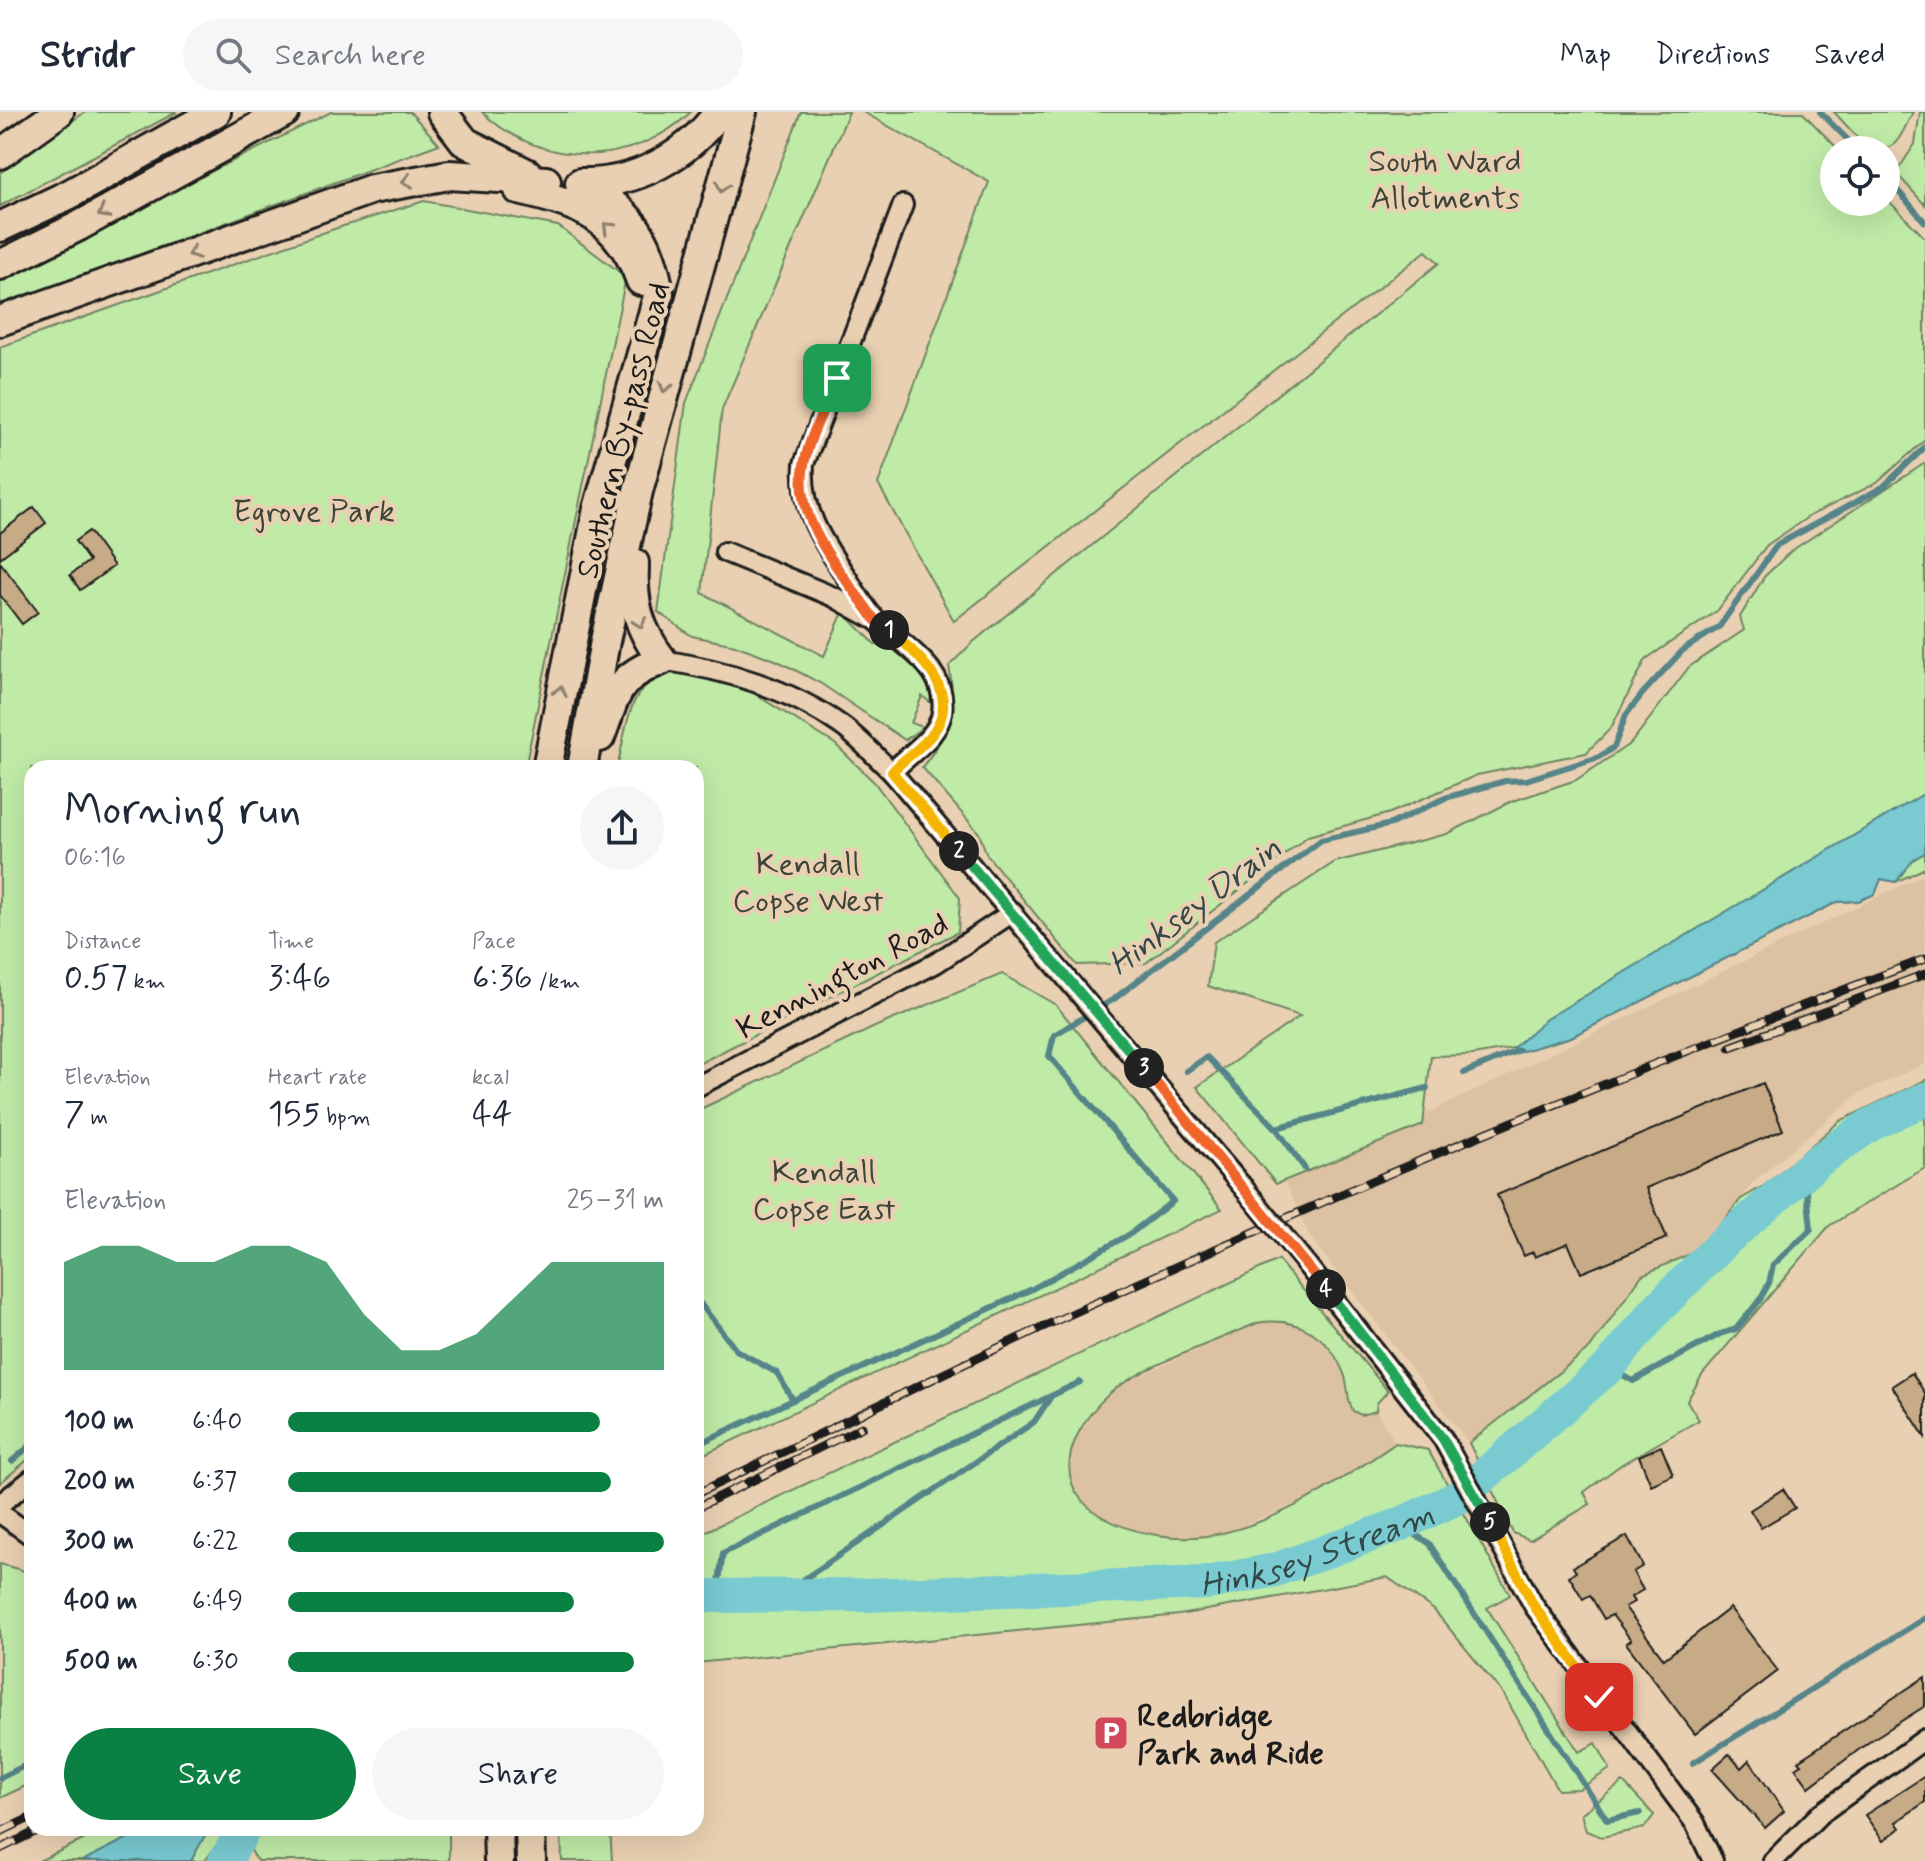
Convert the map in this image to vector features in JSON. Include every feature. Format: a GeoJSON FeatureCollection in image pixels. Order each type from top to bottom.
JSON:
{"type":"FeatureCollection","features":[{"type":"Feature","properties":{"kind":"highway"},"geometry":{"type":"LineString","coordinates":[[0,154],[59,112]]}},
{"type":"Feature","properties":{"kind":"highway"},"geometry":{"type":"LineString","coordinates":[[0,227],[68,195],[216,112]]}},
{"type":"Feature","properties":{"kind":"highway"},"geometry":{"type":"LineString","coordinates":[[0,265],[79,226],[285,112]]}},
{"type":"Feature","properties":{"kind":"highway"},"geometry":{"type":"LineString","coordinates":[[442,112],[465,142],[506,166],[546,181]]}},
{"type":"Feature","properties":{"kind":"highway"},"geometry":{"type":"LineString","coordinates":[[0,321],[372,189],[431,176],[585,184],[644,173],[672,157],[707,128],[719,112]]}},
{"type":"Feature","properties":{"kind":"highway","name":"Southern By-pass Road"},"geometry":{"type":"LineString","coordinates":[[586,760],[605,641],[638,491],[742,112]]}},
{"type":"Feature","properties":{"kind":"highway"},"geometry":{"type":"LineString","coordinates":[[484,177],[575,205],[612,230],[626,247],[641,278],[645,300],[641,350]]}},
{"type":"Feature","properties":{"kind":"highway","name":"Southern By-pass Road"},"geometry":{"type":"LineString","coordinates":[[549,760],[598,509],[641,350],[657,303],[654,264],[639,228],[617,204],[585,184]]}},
{"type":"Feature","properties":{"kind":"highway"},"geometry":{"type":"LineString","coordinates":[[588,760],[621,682],[640,669],[662,660],[645,637],[632,598],[638,491]]}},
{"type":"Feature","properties":{"kind":"highway"},"geometry":{"type":"LineString","coordinates":[[498,1836],[499,1861]]}},
{"type":"Feature","properties":{"kind":"highway"},"geometry":{"type":"LineString","coordinates":[[530,1836],[531,1861]]}},
{"type":"Feature","properties":{"kind":"street"},"geometry":{"type":"LineString","coordinates":[[875,620],[813,528],[802,491],[804,464],[903,205]]}},
{"type":"Feature","properties":{"kind":"street"},"geometry":{"type":"LineString","coordinates":[[725,552],[834,597],[875,620],[925,660],[941,690],[942,713],[933,733],[892,772]]}},
{"type":"Feature","properties":{"kind":"street"},"geometry":{"type":"LineString","coordinates":[[662,660],[708,667],[787,695],[843,727],[892,772],[1243,1187],[1393,1374],[1452,1453],[1534,1606],[1695,1823],[1713,1861]]}},
{"type":"Feature","properties":{"kind":"street","name":"Kennington Road"},"geometry":{"type":"LineString","coordinates":[[704,1083],[936,963],[1013,912]]}},
{"type":"Feature","properties":{"kind":"street"},"geometry":{"type":"LineString","coordinates":[[0,1504],[24,1485]]}},
{"type":"Feature","properties":{"kind":"street"},"geometry":{"type":"LineString","coordinates":[[0,1513],[24,1530]]}},
{"type":"Feature","properties":{"kind":"street"},"geometry":{"type":"LineString","coordinates":[[1773,1861],[1820,1814],[1925,1739]]}},
{"type":"Feature","properties":{"kind":"shaded area"},"geometry":{"type":"Polygon","coordinates":[[[1925,874],[1925,1064],[1858,1094],[1753,1182],[1706,1247],[1642,1275],[1590,1348],[1469,1443],[1310,1237],[1285,1182],[1925,874]]]}},
{"type":"Feature","properties":{"kind":"shaded area"},"geometry":{"type":"Polygon","coordinates":[[[1280,1319],[1304,1325],[1326,1347],[1342,1369],[1349,1404],[1368,1415],[1376,1411],[1396,1443],[1319,1494],[1237,1528],[1207,1536],[1163,1538],[1110,1523],[1089,1510],[1073,1484],[1069,1465],[1072,1446],[1101,1401],[1124,1383],[1257,1323],[1280,1319]]]}},
{"type":"Feature","properties":{"kind":"green space"},"geometry":{"type":"Polygon","coordinates":[[[85,112],[177,112],[0,206],[0,173],[85,112]]]}},
{"type":"Feature","properties":{"kind":"green space"},"geometry":{"type":"Polygon","coordinates":[[[331,112],[410,112],[439,144],[0,306],[0,277],[331,112]]]}},
{"type":"Feature","properties":{"kind":"green space"},"geometry":{"type":"Polygon","coordinates":[[[482,112],[691,112],[668,130],[642,144],[615,152],[587,154],[559,152],[532,144],[506,131],[482,112]]]}},
{"type":"Feature","properties":{"kind":"green space"},"geometry":{"type":"Polygon","coordinates":[[[801,112],[849,112],[722,409],[702,593],[824,656],[843,612],[876,645],[886,634],[916,664],[930,692],[931,703],[922,696],[911,723],[923,727],[905,740],[820,683],[778,661],[735,645],[692,636],[658,612],[686,403],[801,112]]]}},
{"type":"Feature","properties":{"kind":"green space","name":"South Ward Allotments"},"geometry":{"type":"Polygon","coordinates":[[[863,112],[1802,112],[1825,136],[1820,136],[1820,216],[1900,216],[1900,212],[1925,238],[1925,440],[1877,483],[1811,515],[1767,545],[1717,611],[1646,659],[1611,728],[1586,753],[1477,775],[1390,813],[1308,836],[1146,963],[1077,965],[987,855],[979,833],[922,767],[940,742],[950,720],[952,696],[949,666],[972,643],[1439,263],[1426,251],[954,621],[878,484],[989,182],[863,112]]]}},
{"type":"Feature","properties":{"kind":"green space"},"geometry":{"type":"Polygon","coordinates":[[[1834,112],[1913,112],[1900,137],[1856,136],[1834,112]]]}},
{"type":"Feature","properties":{"kind":"green space"},"geometry":{"type":"Polygon","coordinates":[[[1920,112],[1925,112],[1925,205],[1900,177],[1900,167],[1915,144],[1920,112]]]}},
{"type":"Feature","properties":{"kind":"green space","name":"Egrove Park"},"geometry":{"type":"Polygon","coordinates":[[[424,201],[558,226],[626,277],[527,760],[24,760],[24,1463],[0,1483],[0,347],[334,229],[424,201]]]}},
{"type":"Feature","properties":{"kind":"green space"},"geometry":{"type":"Polygon","coordinates":[[[1925,463],[1925,868],[1896,882],[1881,879],[1875,894],[1858,901],[1837,902],[1571,1037],[1523,1051],[1513,1048],[1473,1055],[1431,1056],[1423,1125],[1276,1184],[1197,1087],[1300,1016],[1208,986],[1214,942],[1335,862],[1447,834],[1510,802],[1576,780],[1631,743],[1689,667],[1744,630],[1740,617],[1764,577],[1791,551],[1925,463]]]}},
{"type":"Feature","properties":{"kind":"green space","name":"Kendall Copse West"},"geometry":{"type":"Polygon","coordinates":[[[666,672],[705,677],[745,688],[835,744],[874,782],[960,898],[958,932],[704,1061],[704,760],[619,760],[630,711],[643,688],[666,672]]]}},
{"type":"Feature","properties":{"kind":"green space","name":"Kendall Copse East"},"geometry":{"type":"Polygon","coordinates":[[[1002,974],[1056,1005],[1222,1209],[704,1454],[704,1107],[877,1026],[1002,974]]]}},
{"type":"Feature","properties":{"kind":"green space"},"geometry":{"type":"Polygon","coordinates":[[[1925,1080],[1925,1168],[1829,1226],[1702,1375],[1687,1401],[1699,1420],[1622,1464],[1584,1492],[1590,1504],[1530,1540],[1513,1533],[1469,1443],[1590,1348],[1642,1275],[1701,1249],[1741,1199],[1765,1185],[1840,1121],[1925,1080]]]}},
{"type":"Feature","properties":{"kind":"green space"},"geometry":{"type":"Polygon","coordinates":[[[1278,1260],[1388,1391],[1377,1403],[1376,1411],[1361,1415],[1353,1411],[1338,1360],[1310,1331],[1285,1323],[1257,1323],[1139,1374],[1098,1404],[1079,1432],[1070,1460],[1072,1484],[1084,1503],[1104,1518],[1128,1528],[1155,1535],[1206,1536],[1232,1531],[1282,1512],[1330,1486],[1396,1443],[1428,1450],[1510,1595],[1487,1608],[1579,1752],[1596,1743],[1610,1769],[1579,1789],[1558,1790],[1504,1695],[1434,1610],[1387,1577],[1179,1615],[704,1662],[704,1532],[1278,1260]]]}},
{"type":"Feature","properties":{"kind":"green space"},"geometry":{"type":"Polygon","coordinates":[[[0,1564],[24,1571],[24,1787],[0,1798],[0,1564]]]}},
{"type":"Feature","properties":{"kind":"green space"},"geometry":{"type":"Polygon","coordinates":[[[1623,1782],[1654,1815],[1644,1828],[1602,1837],[1586,1831],[1581,1814],[1623,1782]]]}},
{"type":"Feature","properties":{"kind":"green space"},"geometry":{"type":"Polygon","coordinates":[[[91,1836],[223,1836],[205,1861],[39,1861],[91,1836]]]}},
{"type":"Feature","properties":{"kind":"green space"},"geometry":{"type":"Polygon","coordinates":[[[257,1836],[449,1836],[449,1861],[257,1861],[247,1843],[257,1836]]]}},
{"type":"Feature","properties":{"kind":"green space"},"geometry":{"type":"Polygon","coordinates":[[[561,1836],[610,1836],[612,1861],[562,1861],[561,1836]]]}},
{"type":"Feature","properties":{"kind":"water"},"geometry":{"type":"Polygon","coordinates":[[[1925,793],[1925,853],[1914,859],[1896,882],[1881,879],[1875,894],[1858,901],[1837,902],[1571,1037],[1523,1051],[1513,1048],[1546,1019],[1925,793]]]}},
{"type":"Feature","properties":{"kind":"water"},"geometry":{"type":"Polygon","coordinates":[[[132,1836],[205,1836],[191,1861],[82,1861],[132,1836]]]}},
{"type":"Feature","properties":{"kind":"building"},"geometry":{"type":"Polygon","coordinates":[[[34,507],[46,523],[0,558],[0,533],[34,507]]]}},
{"type":"Feature","properties":{"kind":"building"},"geometry":{"type":"Polygon","coordinates":[[[89,531],[114,566],[80,590],[70,575],[89,561],[75,541],[89,531]]]}},
{"type":"Feature","properties":{"kind":"building"},"geometry":{"type":"Polygon","coordinates":[[[0,562],[38,612],[22,624],[0,595],[0,562]]]}},
{"type":"Feature","properties":{"kind":"building"},"geometry":{"type":"Polygon","coordinates":[[[1763,1083],[1783,1130],[1646,1188],[1667,1238],[1581,1273],[1568,1243],[1535,1257],[1533,1252],[1524,1256],[1497,1195],[1763,1083]]]}},
{"type":"Feature","properties":{"kind":"building"},"geometry":{"type":"Polygon","coordinates":[[[1912,1373],[1925,1393],[1925,1437],[1892,1386],[1912,1373]]]}},
{"type":"Feature","properties":{"kind":"building"},"geometry":{"type":"Polygon","coordinates":[[[1661,1446],[1673,1475],[1651,1485],[1639,1456],[1661,1446]]]}},
{"type":"Feature","properties":{"kind":"building"},"geometry":{"type":"Polygon","coordinates":[[[1783,1489],[1795,1508],[1761,1528],[1750,1510],[1783,1489]]]}},
{"type":"Feature","properties":{"kind":"building"},"geometry":{"type":"Polygon","coordinates":[[[1627,1536],[1643,1566],[1633,1572],[1643,1590],[1631,1597],[1634,1602],[1625,1607],[1664,1659],[1730,1608],[1778,1671],[1695,1734],[1626,1643],[1631,1640],[1612,1615],[1604,1619],[1590,1595],[1583,1599],[1569,1576],[1576,1572],[1573,1567],[1627,1536]]]}},
{"type":"Feature","properties":{"kind":"building"},"geometry":{"type":"Polygon","coordinates":[[[1925,1677],[1925,1706],[1873,1739],[1809,1787],[1795,1768],[1801,1764],[1798,1761],[1925,1677]]]}},
{"type":"Feature","properties":{"kind":"building"},"geometry":{"type":"Polygon","coordinates":[[[1729,1754],[1741,1768],[1749,1760],[1784,1811],[1765,1828],[1712,1769],[1729,1754]]]}},
{"type":"Feature","properties":{"kind":"building"},"geometry":{"type":"Polygon","coordinates":[[[1925,1776],[1925,1802],[1896,1822],[1900,1828],[1883,1841],[1865,1815],[1925,1776]]]}},
{"type":"Feature","properties":{"kind":"waterway"},"geometry":{"type":"LineString","coordinates":[[1820,112],[1844,136]]}},
{"type":"Feature","properties":{"kind":"waterway"},"geometry":{"type":"LineString","coordinates":[[1900,193],[1925,222]]}},
{"type":"Feature","properties":{"kind":"waterway","name":"Hinksey Drain"},"geometry":{"type":"LineString","coordinates":[[704,1441],[1032,1289],[1130,1234],[1173,1201],[1049,1056],[1054,1035],[1114,999],[1321,840],[1391,824],[1445,798],[1505,781],[1526,780],[1599,757],[1614,747],[1626,715],[1643,693],[1683,650],[1719,627],[1777,545],[1883,487],[1925,447]]}},
{"type":"Feature","properties":{"kind":"waterway"},"geometry":{"type":"LineString","coordinates":[[1464,1073],[1519,1050]]}},
{"type":"Feature","properties":{"kind":"waterway"},"geometry":{"type":"LineString","coordinates":[[1186,1071],[1207,1057],[1276,1128],[1427,1088]]}},
{"type":"Feature","properties":{"kind":"waterway","name":"Hinksey Stream"},"geometry":{"type":"LineString","coordinates":[[704,1596],[864,1595],[1207,1583],[1275,1570],[1399,1525],[1459,1497],[1609,1367],[1657,1309],[1729,1237],[1818,1161],[1870,1125],[1925,1099]]}},
{"type":"Feature","properties":{"kind":"waterway"},"geometry":{"type":"LineString","coordinates":[[1276,1128],[1305,1169]]}},
{"type":"Feature","properties":{"kind":"waterway"},"geometry":{"type":"LineString","coordinates":[[1609,1367],[1633,1381],[1720,1334],[1736,1329],[1759,1301],[1769,1283],[1773,1265],[1811,1229],[1805,1172]]}},
{"type":"Feature","properties":{"kind":"waterway"},"geometry":{"type":"LineString","coordinates":[[704,1308],[736,1350],[777,1373],[793,1400]]}},
{"type":"Feature","properties":{"kind":"waterway"},"geometry":{"type":"LineString","coordinates":[[717,1596],[723,1553],[1080,1382]]}},
{"type":"Feature","properties":{"kind":"waterway"},"geometry":{"type":"LineString","coordinates":[[781,1595],[1034,1422],[1050,1398]]}},
{"type":"Feature","properties":{"kind":"waterway"},"geometry":{"type":"LineString","coordinates":[[12,1461],[24,1451]]}},
{"type":"Feature","properties":{"kind":"waterway"},"geometry":{"type":"LineString","coordinates":[[1399,1525],[1429,1543],[1607,1820],[1640,1813]]}},
{"type":"Feature","properties":{"kind":"waterway"},"geometry":{"type":"LineString","coordinates":[[1693,1763],[1925,1618]]}},
{"type":"Feature","properties":{"kind":"waterway","name":"Hinksey Drain"},"geometry":{"type":"LineString","coordinates":[[0,1778],[24,1766]]}},
{"type":"Feature","properties":{"kind":"waterway","name":"Hinksey Stream"},"geometry":{"type":"LineString","coordinates":[[225,1861],[240,1836]]}},
{"type":"Feature","properties":{"kind":"railway"},"geometry":{"type":"LineString","coordinates":[[704,1490],[1014,1340],[1274,1223],[1598,1087],[1925,959]]}},
{"type":"Feature","properties":{"kind":"railway"},"geometry":{"type":"LineString","coordinates":[[1730,1047],[1925,974]]}},
{"type":"Feature","properties":{"kind":"railway"},"geometry":{"type":"LineString","coordinates":[[704,1504],[862,1427]]}},
{"type":"Feature","properties":{"kind":"railway"},"geometry":{"type":"LineString","coordinates":[[0,1832],[24,1821]]}},
{"type":"Feature","properties":{"kind":"railway"},"geometry":{"type":"LineString","coordinates":[[0,1849],[27,1836]]}},
{"type":"Feature","properties":{"kind":"place","name":"Redbridge Park and Ride"},"geometry":{"type":"Point","coordinates":[1111,1733]}},
{"type":"Feature","properties":{"kind":"route"},"geometry":{"type":"LineString","coordinates":[[837,378],[804,464],[802,491],[813,528],[875,620],[925,660],[941,690],[942,713],[933,733],[892,772],[1243,1187],[1428,1418],[1452,1453],[1534,1606],[1599,1697]]}}]}
